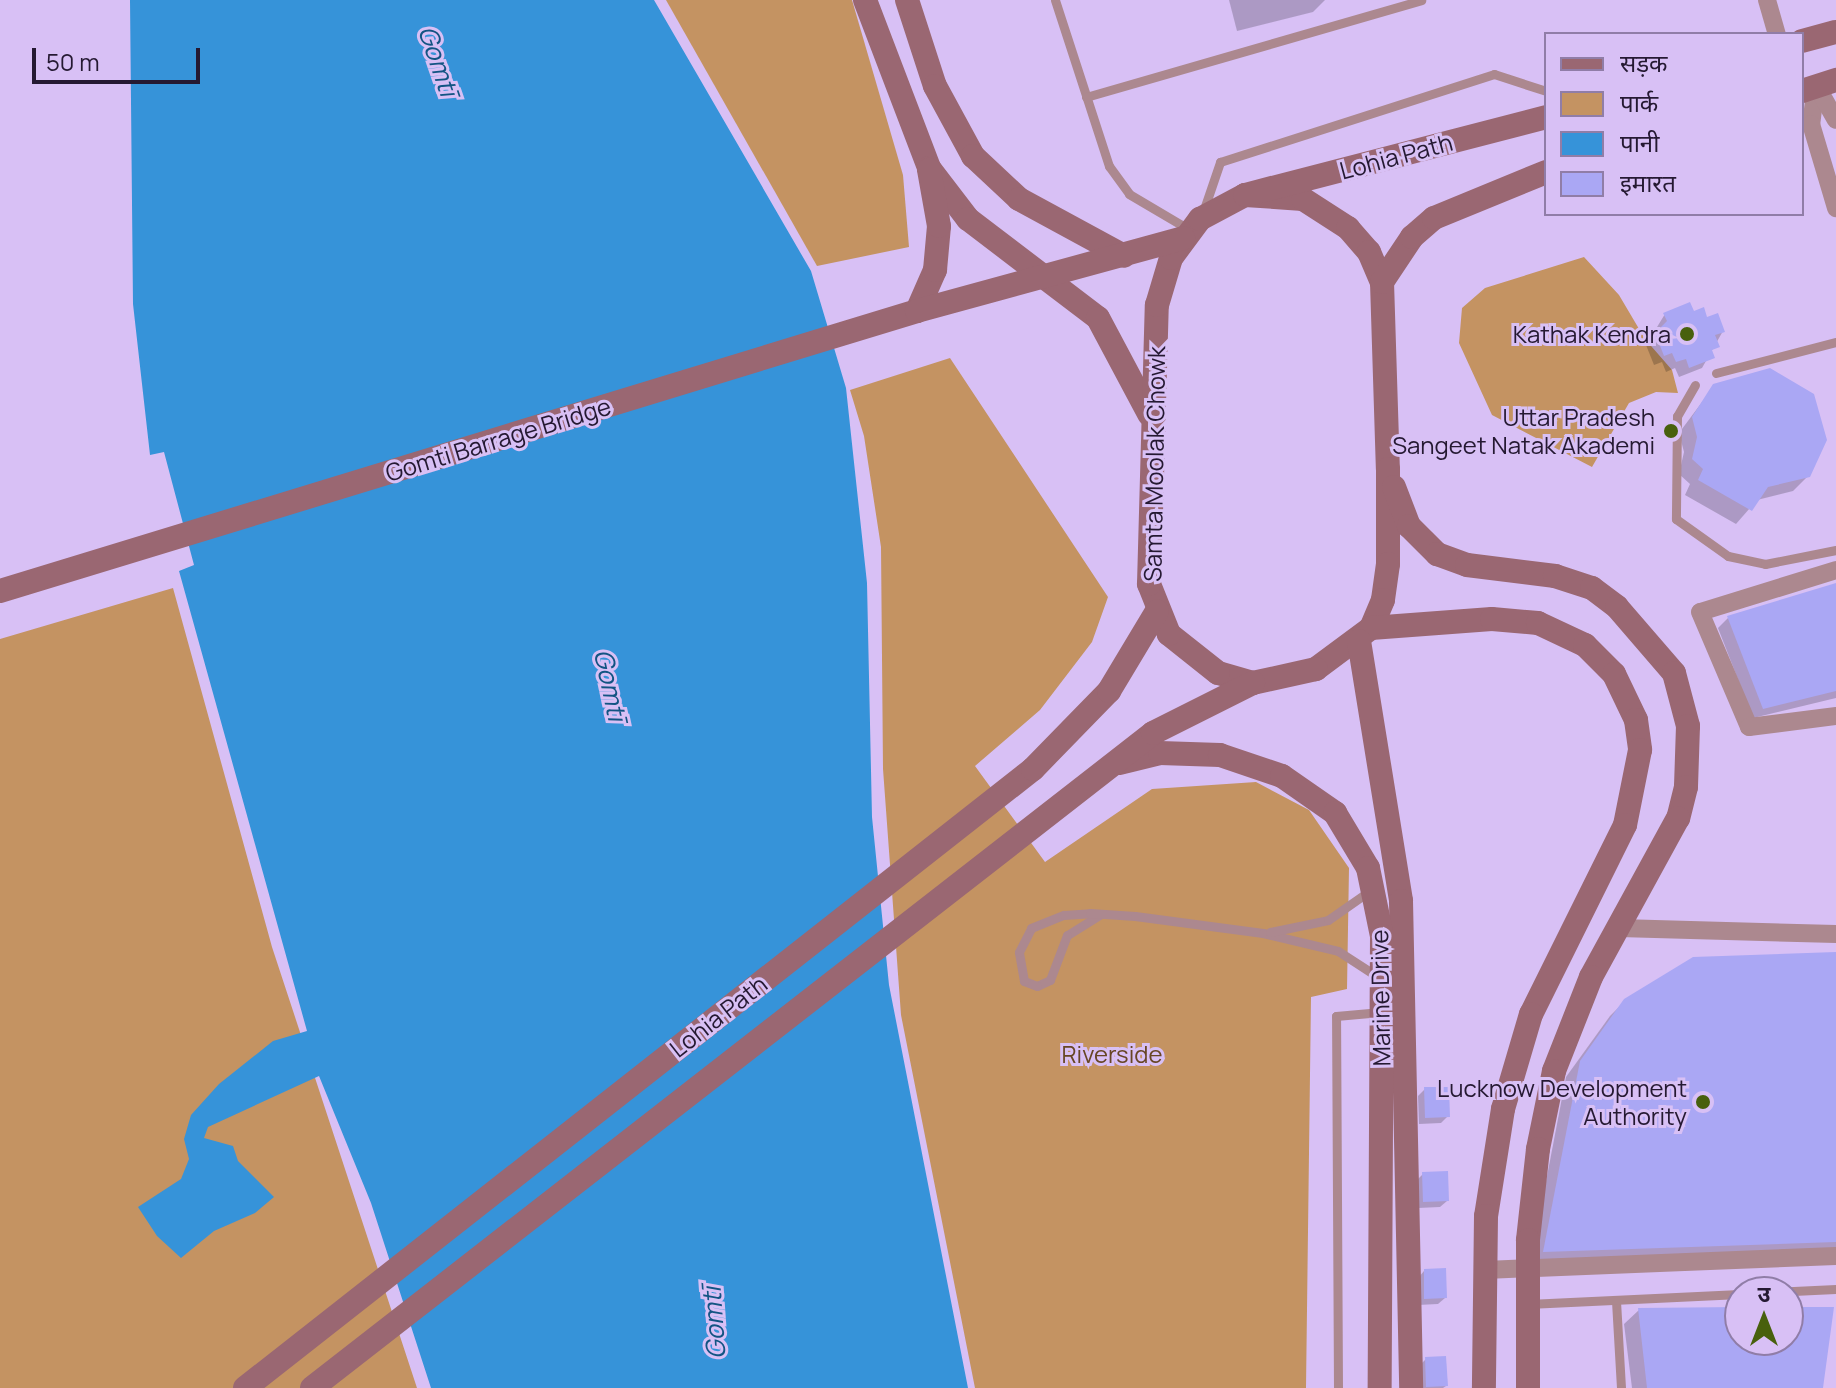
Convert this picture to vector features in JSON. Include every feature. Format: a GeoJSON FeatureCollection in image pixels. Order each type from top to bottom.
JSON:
{"type":"FeatureCollection","features":[{"type":"Feature","properties":{"kind":"main road"},"geometry":{"type":"LineString","coordinates":[[865,0],[929,168],[939,226],[935,270],[917,311]]}},
{"type":"Feature","properties":{"kind":"main road"},"geometry":{"type":"LineString","coordinates":[[907,0],[935,86],[973,156],[1019,199],[1124,256]]}},
{"type":"Feature","properties":{"kind":"main road"},"geometry":{"type":"LineString","coordinates":[[1804,40],[1836,32]]}},
{"type":"Feature","properties":{"kind":"main road","name":"Lohia Path"},"geometry":{"type":"LineString","coordinates":[[1245,195],[1544,118]]}},
{"type":"Feature","properties":{"kind":"main road"},"geometry":{"type":"LineString","coordinates":[[929,168],[968,219],[1098,318],[1152,420]]}},
{"type":"Feature","properties":{"kind":"main road"},"geometry":{"type":"LineString","coordinates":[[1382,282],[1412,237],[1434,218],[1544,173]]}},
{"type":"Feature","properties":{"kind":"main road"},"geometry":{"type":"LineString","coordinates":[[1191,229],[1245,195],[1287,194],[1327,211],[1369,252],[1382,282],[1388,564],[1383,600],[1365,634]]}},
{"type":"Feature","properties":{"kind":"main road","name":"Gomti Barrage Bridge"},"geometry":{"type":"LineString","coordinates":[[0,591],[172,536],[825,342],[917,311],[1047,279],[1124,256],[1191,229]]}},
{"type":"Feature","properties":{"kind":"main road","name":"Samta Moolak Chowk"},"geometry":{"type":"LineString","coordinates":[[1191,229],[1157,305],[1148,556],[1157,611],[1169,634],[1189,652],[1218,673],[1253,683],[1289,679],[1316,669],[1365,634]]}},
{"type":"Feature","properties":{"kind":"main road"},"geometry":{"type":"LineString","coordinates":[[1388,469],[1409,526],[1423,544],[1467,565],[1555,576],[1592,588],[1637,626],[1674,673],[1688,726],[1686,787],[1665,847],[1591,977],[1554,1071],[1538,1149],[1528,1268],[1528,1388]]}},
{"type":"Feature","properties":{"kind":"main road"},"geometry":{"type":"LineString","coordinates":[[0,572],[45,576]]}},
{"type":"Feature","properties":{"kind":"main road","name":"Lohia Path"},"geometry":{"type":"LineString","coordinates":[[245,1388],[1033,769],[1109,691],[1157,611]]}},
{"type":"Feature","properties":{"kind":"main road"},"geometry":{"type":"LineString","coordinates":[[1365,634],[1492,619],[1538,623],[1585,645],[1614,674],[1636,720],[1640,750],[1625,825],[1531,1014],[1503,1109],[1486,1216],[1484,1388]]}},
{"type":"Feature","properties":{"kind":"main road","name":"Marine Drive"},"geometry":{"type":"LineString","coordinates":[[1365,634],[1401,901],[1411,1388]]}},
{"type":"Feature","properties":{"kind":"main road","name":"Lohia Path"},"geometry":{"type":"LineString","coordinates":[[312,1388],[1153,733],[1253,683]]}},
{"type":"Feature","properties":{"kind":"main road","name":"Marine Drive"},"geometry":{"type":"LineString","coordinates":[[1109,766],[1160,753],[1220,755],[1282,776],[1335,813],[1368,868],[1382,936],[1380,1388]]}},
{"type":"Feature","properties":{"kind":"street"},"geometry":{"type":"LineString","coordinates":[[1767,0],[1776,32]]}},
{"type":"Feature","properties":{"kind":"street"},"geometry":{"type":"LineString","coordinates":[[1818,85],[1836,120]]}},
{"type":"Feature","properties":{"kind":"street"},"geometry":{"type":"LineString","coordinates":[[1818,85],[1811,124],[1836,208]]}},
{"type":"Feature","properties":{"kind":"street"},"geometry":{"type":"LineString","coordinates":[[1836,570],[1700,612],[1749,727],[1836,716]]}},
{"type":"Feature","properties":{"kind":"street"},"geometry":{"type":"LineString","coordinates":[[1619,928],[1836,934]]}},
{"type":"Feature","properties":{"kind":"street"},"geometry":{"type":"LineString","coordinates":[[1485,1270],[1836,1256]]}},
{"type":"Feature","properties":{"kind":"lane"},"geometry":{"type":"LineString","coordinates":[[1055,0],[1109,166],[1129,194],[1191,229],[1220,162],[1494,74],[1544,90]]}},
{"type":"Feature","properties":{"kind":"lane"},"geometry":{"type":"LineString","coordinates":[[1086,97],[1421,0]]}},
{"type":"Feature","properties":{"kind":"lane"},"geometry":{"type":"LineString","coordinates":[[1716,373],[1836,342]]}},
{"type":"Feature","properties":{"kind":"lane"},"geometry":{"type":"LineString","coordinates":[[1695,385],[1677,416],[1676,519],[1728,556],[1765,564],[1836,550]]}},
{"type":"Feature","properties":{"kind":"lane"},"geometry":{"type":"LineString","coordinates":[[1263,933],[1328,920],[1356,905],[1372,886]]}},
{"type":"Feature","properties":{"kind":"lane"},"geometry":{"type":"LineString","coordinates":[[1101,914],[1067,935],[1050,980],[1037,986],[1024,981],[1019,952],[1031,928],[1064,915],[1101,914],[1263,933],[1338,951],[1382,979]]}},
{"type":"Feature","properties":{"kind":"lane"},"geometry":{"type":"LineString","coordinates":[[1338,1388],[1336,1016],[1381,1012]]}},
{"type":"Feature","properties":{"kind":"lane"},"geometry":{"type":"LineString","coordinates":[[1804,1291],[1836,1289]]}},
{"type":"Feature","properties":{"kind":"lane"},"geometry":{"type":"LineString","coordinates":[[1528,1304],[1724,1295]]}},
{"type":"Feature","properties":{"kind":"lane"},"geometry":{"type":"LineString","coordinates":[[1616,1301],[1621,1388]]}},
{"type":"Feature","properties":{"kind":"green space"},"geometry":{"type":"Polygon","coordinates":[[[666,0],[852,0],[903,175],[909,247],[817,266],[666,0]]]}},
{"type":"Feature","properties":{"kind":"green space"},"geometry":{"type":"Polygon","coordinates":[[[1584,257],[1619,295],[1645,339],[1672,370],[1678,393],[1656,392],[1629,403],[1592,467],[1492,415],[1459,343],[1462,308],[1485,288],[1584,257]]]}},
{"type":"Feature","properties":{"kind":"green space","name":"Riverside"},"geometry":{"type":"Polygon","coordinates":[[[950,358],[1108,597],[1092,642],[1040,710],[975,766],[1045,862],[1152,789],[1256,782],[1309,810],[1349,868],[1347,989],[1311,997],[1306,1388],[975,1388],[901,1015],[883,769],[881,547],[864,436],[850,390],[950,358]]]}},
{"type":"Feature","properties":{"kind":"green space"},"geometry":{"type":"Polygon","coordinates":[[[173,588],[272,947],[417,1388],[0,1388],[0,639],[173,588]]]}},
{"type":"Feature","properties":{"kind":"water","name":"Gomtī"},"geometry":{"type":"Polygon","coordinates":[[[130,0],[654,0],[811,271],[846,388],[867,583],[872,817],[889,985],[968,1388],[431,1388],[371,1203],[319,1076],[208,1127],[204,1138],[233,1146],[238,1161],[274,1197],[255,1213],[214,1231],[181,1258],[157,1236],[138,1207],[181,1179],[189,1159],[184,1139],[191,1115],[219,1084],[273,1041],[307,1031],[179,571],[194,565],[164,452],[150,455],[133,304],[130,0]]]}},
{"type":"Feature","properties":{"kind":"building","name":"Kathak Kendra"},"geometry":{"type":"Polygon","coordinates":[[[1690,302],[1694,311],[1704,307],[1707,317],[1718,313],[1725,332],[1715,335],[1720,347],[1712,350],[1715,358],[1689,368],[1686,359],[1676,362],[1672,353],[1664,356],[1655,333],[1667,321],[1663,313],[1690,302]]]}},
{"type":"Feature","properties":{"kind":"building"},"geometry":{"type":"Polygon","coordinates":[[[1770,368],[1814,394],[1827,440],[1810,477],[1768,487],[1752,511],[1698,480],[1703,469],[1692,459],[1697,437],[1692,417],[1713,384],[1770,368]]]}},
{"type":"Feature","properties":{"kind":"building"},"geometry":{"type":"Polygon","coordinates":[[[1836,583],[1836,691],[1763,709],[1727,616],[1836,583]]]}},
{"type":"Feature","properties":{"kind":"building","name":"Lucknow Development Authority"},"geometry":{"type":"Polygon","coordinates":[[[1836,952],[1836,1242],[1543,1252],[1580,1061],[1624,999],[1693,957],[1836,952]]]}},
{"type":"Feature","properties":{"kind":"building"},"geometry":{"type":"Polygon","coordinates":[[[1424,1087],[1449,1087],[1450,1117],[1425,1118],[1424,1087]]]}},
{"type":"Feature","properties":{"kind":"building"},"geometry":{"type":"Polygon","coordinates":[[[1448,1171],[1449,1201],[1423,1202],[1422,1172],[1448,1171]]]}},
{"type":"Feature","properties":{"kind":"building"},"geometry":{"type":"Polygon","coordinates":[[[1446,1268],[1447,1298],[1424,1299],[1424,1269],[1446,1268]]]}},
{"type":"Feature","properties":{"kind":"building"},"geometry":{"type":"Polygon","coordinates":[[[1724,1307],[1724,1356],[1804,1356],[1804,1307],[1834,1307],[1823,1388],[1647,1388],[1638,1308],[1724,1307]]]}},
{"type":"Feature","properties":{"kind":"building"},"geometry":{"type":"Polygon","coordinates":[[[1446,1356],[1448,1386],[1426,1387],[1425,1357],[1446,1356]]]}},
{"type":"Feature","properties":{"kind":"place","name":"Kathak Kendra"},"geometry":{"type":"Point","coordinates":[1687,334]}},
{"type":"Feature","properties":{"kind":"place","name":"Uttar Pradesh Sangeet Natak Akademi"},"geometry":{"type":"Point","coordinates":[1671,431]}},
{"type":"Feature","properties":{"kind":"place","name":"Lucknow Development Authority"},"geometry":{"type":"Point","coordinates":[1703,1102]}}]}
